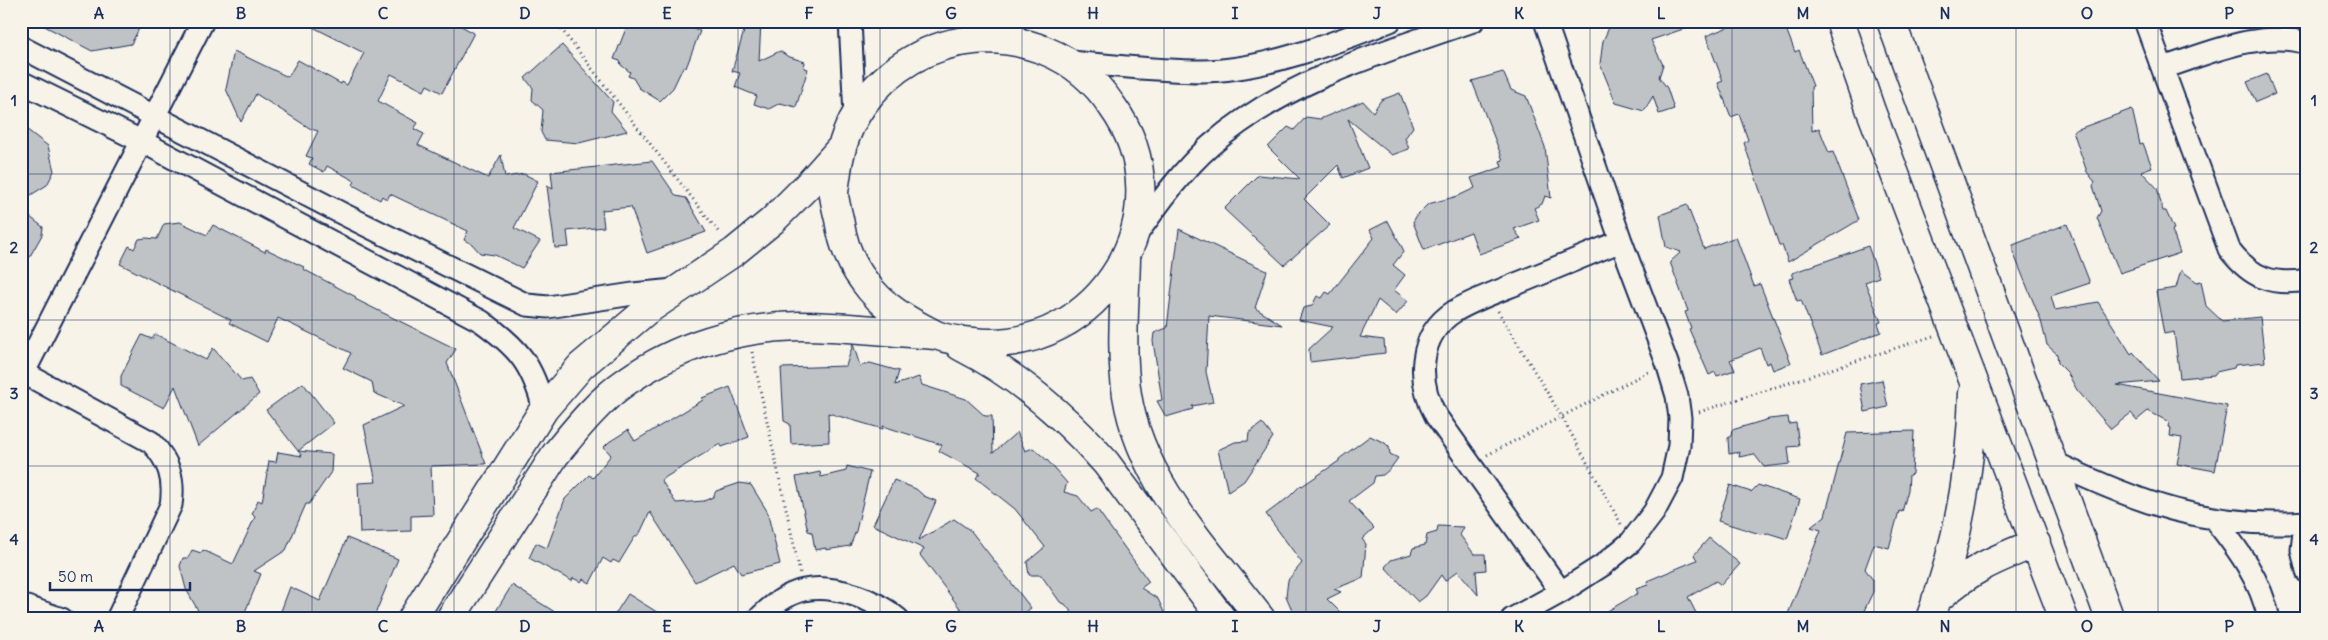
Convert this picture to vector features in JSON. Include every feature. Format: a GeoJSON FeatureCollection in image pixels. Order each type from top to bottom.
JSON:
{"type":"FeatureCollection","features":[{"type":"Feature","properties":{"kind":"street"},"geometry":{"type":"LineString","coordinates":[[117,619],[171,505],[173,484],[168,464],[161,452],[151,442],[23,375],[204,21]]}},
{"type":"Feature","properties":{"kind":"street"},"geometry":{"type":"LineString","coordinates":[[850,21],[855,115]]}},
{"type":"Feature","properties":{"kind":"street"},"geometry":{"type":"LineString","coordinates":[[1000,21],[1025,44]]}},
{"type":"Feature","properties":{"kind":"street"},"geometry":{"type":"LineString","coordinates":[[1068,62],[1203,71],[1247,66],[1290,56],[1390,21]]}},
{"type":"Feature","properties":{"kind":"street"},"geometry":{"type":"LineString","coordinates":[[450,619],[555,454],[607,398],[626,381],[682,350],[747,331],[774,328],[832,327],[993,345],[1034,338],[1072,320],[1103,293],[1130,248],[1182,174],[1210,146],[1241,121],[1274,99],[1310,81],[1388,50],[1473,21]]}},
{"type":"Feature","properties":{"kind":"street"},"geometry":{"type":"LineString","coordinates":[[1512,619],[1561,592],[1603,565],[1631,542],[1654,512],[1672,478],[1679,446],[1680,418],[1677,396],[1667,363],[1621,241],[1545,21]]}},
{"type":"Feature","properties":{"kind":"street"},"geometry":{"type":"LineString","coordinates":[[1840,21],[1871,111],[2064,619]]}},
{"type":"Feature","properties":{"kind":"street"},"geometry":{"type":"LineString","coordinates":[[1891,21],[2110,619]]}},
{"type":"Feature","properties":{"kind":"street"},"geometry":{"type":"LineString","coordinates":[[2145,21],[2229,250],[2240,263],[2254,274],[2270,280],[2287,283],[2307,280]]}},
{"type":"Feature","properties":{"kind":"street"},"geometry":{"type":"LineString","coordinates":[[2163,68],[2256,39],[2276,37],[2307,43]]}},
{"type":"Feature","properties":{"kind":"street"},"geometry":{"type":"LineString","coordinates":[[1222,619],[1106,463],[1067,420],[1045,401],[998,367],[895,314],[863,281],[842,240],[834,195],[840,149],[855,115],[879,84],[910,60],[946,44],[986,39],[1025,44],[1047,51],[1068,62],[1099,88],[1123,120],[1137,158],[1141,198],[1130,248],[1123,358],[1127,396],[1137,434],[1152,470],[1173,504],[1260,619]]}},
{"type":"Feature","properties":{"kind":"street"},"geometry":{"type":"LineString","coordinates":[[21,48],[343,214],[527,305],[548,307],[674,290]]}},
{"type":"Feature","properties":{"kind":"street"},"geometry":{"type":"LineString","coordinates":[[21,82],[141,141],[481,321],[508,340],[525,361],[536,381],[544,409]]}},
{"type":"Feature","properties":{"kind":"street"},"geometry":{"type":"LineString","coordinates":[[412,619],[544,409],[581,366],[622,330],[674,290],[734,252],[790,204],[840,149]]}},
{"type":"Feature","properties":{"kind":"street"},"geometry":{"type":"LineString","coordinates":[[330,240],[343,214]]}},
{"type":"Feature","properties":{"kind":"street"},"geometry":{"type":"LineString","coordinates":[[1561,592],[1436,416],[1427,399],[1422,380],[1423,360],[1429,342],[1440,326],[1454,312],[1489,295],[1621,241]]}},
{"type":"Feature","properties":{"kind":"street"},"geometry":{"type":"LineString","coordinates":[[1934,609],[1962,506],[1971,439],[1973,379]]}},
{"type":"Feature","properties":{"kind":"street"},"geometry":{"type":"LineString","coordinates":[[2051,461],[2133,498],[2172,511],[2214,519],[2257,523],[2306,522],[2302,550],[2307,572]]}},
{"type":"Feature","properties":{"kind":"street"},"geometry":{"type":"LineString","coordinates":[[2214,519],[2237,547],[2255,578],[2269,619]]}},
{"type":"Feature","properties":{"kind":"street"},"geometry":{"type":"LineString","coordinates":[[1918,619],[1934,609],[1964,576],[1988,562],[2036,543]]}},
{"type":"Feature","properties":{"kind":"street"},"geometry":{"type":"LineString","coordinates":[[758,619],[774,606],[803,590],[827,590],[850,594],[872,603],[898,619]]}},
{"type":"Feature","properties":{"kind":"street"},"geometry":{"type":"LineString","coordinates":[[21,605],[62,619]]}},
{"type":"Feature","properties":{"kind":"path"},"geometry":{"type":"LineString","coordinates":[[555,21],[734,252]]}},
{"type":"Feature","properties":{"kind":"path"},"geometry":{"type":"LineString","coordinates":[[1489,295],[1562,416],[1631,542]]}},
{"type":"Feature","properties":{"kind":"path"},"geometry":{"type":"LineString","coordinates":[[1680,418],[1955,329]]}},
{"type":"Feature","properties":{"kind":"path"},"geometry":{"type":"LineString","coordinates":[[747,331],[803,590]]}},
{"type":"Feature","properties":{"kind":"path"},"geometry":{"type":"LineString","coordinates":[[1470,464],[1667,363]]}},
{"type":"Feature","properties":{"kind":"building"},"geometry":{"type":"Polygon","coordinates":[[[35,21],[143,21],[131,44],[92,51],[35,21]]]}},
{"type":"Feature","properties":{"kind":"building"},"geometry":{"type":"Polygon","coordinates":[[[301,21],[452,21],[474,33],[442,93],[427,85],[424,91],[391,74],[378,101],[418,123],[414,129],[424,134],[418,145],[488,178],[501,155],[505,177],[524,174],[538,181],[514,228],[540,241],[522,268],[495,255],[480,253],[472,244],[464,240],[468,231],[390,194],[387,200],[382,196],[380,200],[353,185],[355,181],[327,166],[324,172],[309,164],[312,158],[306,156],[318,131],[311,129],[256,94],[241,122],[226,89],[234,51],[288,77],[298,60],[341,84],[342,82],[347,85],[364,53],[301,21]]]}},
{"type":"Feature","properties":{"kind":"building"},"geometry":{"type":"Polygon","coordinates":[[[629,21],[678,21],[700,31],[686,68],[683,67],[673,88],[660,101],[639,88],[633,78],[628,76],[630,72],[621,65],[620,61],[614,59],[629,21]]]}},
{"type":"Feature","properties":{"kind":"building"},"geometry":{"type":"Polygon","coordinates":[[[747,21],[761,21],[759,61],[780,51],[787,56],[805,62],[804,68],[808,69],[796,107],[780,103],[769,109],[754,104],[757,96],[735,87],[740,73],[732,71],[747,21]]]}},
{"type":"Feature","properties":{"kind":"building"},"geometry":{"type":"Polygon","coordinates":[[[1612,21],[1698,21],[1698,24],[1651,40],[1663,65],[1659,77],[1667,88],[1674,109],[1659,114],[1653,96],[1644,111],[1616,103],[1600,64],[1603,41],[1612,21]]]}},
{"type":"Feature","properties":{"kind":"building"},"geometry":{"type":"Polygon","coordinates":[[[1743,21],[1783,21],[1795,52],[1799,50],[1813,86],[1811,87],[1812,131],[1819,128],[1829,153],[1833,152],[1859,220],[1788,262],[1782,245],[1779,245],[1744,143],[1748,140],[1739,114],[1731,117],[1718,83],[1723,81],[1706,36],[1743,21]]]}},
{"type":"Feature","properties":{"kind":"building"},"geometry":{"type":"Polygon","coordinates":[[[562,45],[613,102],[611,111],[627,131],[579,143],[545,140],[541,132],[543,110],[532,100],[533,88],[525,78],[562,45]]]}},
{"type":"Feature","properties":{"kind":"building"},"geometry":{"type":"Polygon","coordinates":[[[1503,72],[1511,90],[1526,96],[1545,147],[1551,198],[1545,196],[1542,204],[1534,208],[1539,220],[1514,229],[1521,239],[1479,254],[1471,232],[1424,250],[1413,222],[1417,215],[1428,204],[1458,196],[1475,188],[1471,178],[1502,167],[1500,161],[1503,160],[1472,81],[1503,72]]]}},
{"type":"Feature","properties":{"kind":"building"},"geometry":{"type":"Polygon","coordinates":[[[2267,74],[2275,94],[2256,102],[2247,82],[2267,74]]]}},
{"type":"Feature","properties":{"kind":"building"},"geometry":{"type":"Polygon","coordinates":[[[1400,93],[1413,127],[1405,138],[1409,149],[1392,155],[1348,119],[1368,168],[1343,178],[1338,165],[1304,199],[1330,225],[1284,265],[1224,209],[1258,175],[1300,179],[1268,147],[1288,127],[1294,130],[1306,117],[1320,119],[1363,101],[1373,112],[1381,100],[1400,93]]]}},
{"type":"Feature","properties":{"kind":"building"},"geometry":{"type":"Polygon","coordinates":[[[2132,109],[2140,144],[2143,143],[2152,167],[2141,171],[2157,188],[2163,211],[2166,211],[2174,229],[2172,230],[2180,253],[2120,273],[2097,218],[2101,211],[2093,186],[2095,182],[2087,172],[2073,131],[2132,109]]]}},
{"type":"Feature","properties":{"kind":"building"},"geometry":{"type":"Polygon","coordinates":[[[21,125],[48,146],[54,171],[47,185],[21,201],[21,125]]]}},
{"type":"Feature","properties":{"kind":"building"},"geometry":{"type":"Polygon","coordinates":[[[652,161],[676,196],[686,198],[706,232],[647,253],[631,207],[602,210],[604,227],[567,231],[569,247],[555,248],[547,186],[553,189],[551,172],[652,161]]]}},
{"type":"Feature","properties":{"kind":"building"},"geometry":{"type":"Polygon","coordinates":[[[1687,205],[1704,249],[1736,237],[1754,286],[1760,284],[1791,363],[1773,370],[1770,362],[1766,364],[1760,348],[1730,360],[1735,370],[1717,376],[1715,372],[1709,375],[1689,329],[1691,328],[1685,312],[1688,311],[1670,262],[1681,252],[1666,247],[1660,215],[1687,205]]]}},
{"type":"Feature","properties":{"kind":"building"},"geometry":{"type":"Polygon","coordinates":[[[21,210],[43,227],[42,235],[21,272],[21,210]]]}},
{"type":"Feature","properties":{"kind":"building"},"geometry":{"type":"Polygon","coordinates":[[[1388,221],[1404,251],[1393,265],[1405,275],[1394,290],[1408,301],[1396,315],[1378,300],[1360,337],[1384,340],[1385,353],[1310,362],[1309,349],[1333,327],[1299,320],[1303,308],[1312,306],[1317,296],[1322,298],[1326,292],[1330,294],[1374,238],[1370,230],[1388,221]]]}},
{"type":"Feature","properties":{"kind":"building"},"geometry":{"type":"Polygon","coordinates":[[[180,222],[207,235],[213,225],[265,252],[266,249],[304,267],[303,269],[356,297],[355,299],[456,349],[447,363],[486,464],[431,466],[433,515],[411,516],[411,531],[360,533],[358,483],[376,482],[364,425],[404,406],[374,393],[372,382],[343,368],[351,353],[278,318],[267,342],[229,323],[231,320],[120,264],[129,246],[134,249],[139,239],[157,239],[164,224],[180,222]]]}},
{"type":"Feature","properties":{"kind":"building"},"geometry":{"type":"Polygon","coordinates":[[[2067,224],[2090,283],[2051,296],[2055,310],[2098,302],[2131,354],[2133,352],[2159,381],[2117,385],[2227,406],[2215,471],[2177,464],[2182,438],[2170,436],[2171,428],[2168,427],[2169,422],[2148,411],[2137,420],[2131,413],[2111,429],[2077,390],[2067,372],[2058,363],[2057,354],[2047,345],[2041,321],[2013,252],[2013,245],[2067,224]]]}},
{"type":"Feature","properties":{"kind":"building"},"geometry":{"type":"Polygon","coordinates":[[[1179,229],[1267,271],[1255,308],[1282,325],[1209,316],[1206,372],[1213,402],[1192,406],[1193,409],[1166,417],[1157,401],[1162,400],[1153,341],[1154,333],[1167,328],[1179,229]]]}},
{"type":"Feature","properties":{"kind":"building"},"geometry":{"type":"Polygon","coordinates":[[[1868,246],[1879,277],[1865,282],[1881,322],[1878,323],[1881,332],[1822,355],[1801,300],[1797,301],[1789,279],[1794,278],[1792,273],[1868,246]]]}},
{"type":"Feature","properties":{"kind":"building"},"geometry":{"type":"Polygon","coordinates":[[[2181,270],[2197,282],[2201,281],[2206,306],[2222,321],[2260,317],[2265,362],[2235,365],[2234,368],[2216,372],[2214,375],[2180,378],[2174,332],[2164,334],[2156,291],[2176,288],[2181,270]]]}},
{"type":"Feature","properties":{"kind":"building"},"geometry":{"type":"Polygon","coordinates":[[[155,334],[206,360],[213,348],[242,381],[250,379],[259,394],[198,446],[175,386],[164,408],[121,386],[121,376],[142,335],[152,339],[155,334]]]}},
{"type":"Feature","properties":{"kind":"building"},"geometry":{"type":"Polygon","coordinates":[[[853,344],[860,366],[870,363],[899,371],[895,385],[919,377],[922,385],[966,399],[985,416],[992,416],[993,453],[1017,432],[1025,451],[1033,448],[1048,461],[1067,483],[1064,492],[1078,496],[1091,512],[1097,509],[1149,582],[1141,588],[1158,599],[1167,619],[1077,619],[1065,604],[1060,602],[1041,575],[1029,575],[1027,562],[1045,547],[1015,509],[976,478],[980,473],[939,451],[942,445],[883,426],[883,429],[828,413],[829,442],[791,444],[790,424],[784,421],[781,368],[846,366],[853,344]]]}},
{"type":"Feature","properties":{"kind":"building"},"geometry":{"type":"Polygon","coordinates":[[[1882,380],[1888,407],[1865,412],[1860,384],[1882,380]]]}},
{"type":"Feature","properties":{"kind":"building"},"geometry":{"type":"Polygon","coordinates":[[[303,383],[334,423],[298,451],[266,410],[303,383]]]}},
{"type":"Feature","properties":{"kind":"building"},"geometry":{"type":"Polygon","coordinates":[[[730,387],[749,437],[722,447],[720,444],[661,480],[676,503],[704,501],[713,497],[716,491],[740,483],[751,485],[767,511],[780,564],[741,574],[734,563],[695,582],[650,512],[640,533],[634,538],[619,563],[613,560],[611,563],[603,558],[590,583],[583,579],[581,582],[573,578],[572,581],[529,558],[536,543],[547,548],[565,499],[589,475],[593,478],[611,455],[604,447],[609,442],[628,430],[635,441],[703,400],[702,398],[730,387]]]}},
{"type":"Feature","properties":{"kind":"building"},"geometry":{"type":"Polygon","coordinates":[[[1788,417],[1789,424],[1796,423],[1799,446],[1788,447],[1790,464],[1764,467],[1754,454],[1739,457],[1740,452],[1729,454],[1728,438],[1731,436],[1732,430],[1769,419],[1788,417]]]}},
{"type":"Feature","properties":{"kind":"building"},"geometry":{"type":"Polygon","coordinates":[[[1262,423],[1273,437],[1244,481],[1228,492],[1218,450],[1235,442],[1248,441],[1249,433],[1262,423]]]}},
{"type":"Feature","properties":{"kind":"building"},"geometry":{"type":"Polygon","coordinates":[[[1914,431],[1912,474],[1909,475],[1908,490],[1902,512],[1899,511],[1889,548],[1874,544],[1865,569],[1873,580],[1873,592],[1860,619],[1786,619],[1821,530],[1811,527],[1825,516],[1847,433],[1914,431]]]}},
{"type":"Feature","properties":{"kind":"building"},"geometry":{"type":"Polygon","coordinates":[[[1370,436],[1385,443],[1389,447],[1390,454],[1398,458],[1390,469],[1383,475],[1375,476],[1373,483],[1349,501],[1374,528],[1362,539],[1366,544],[1363,578],[1334,589],[1341,592],[1327,599],[1340,612],[1328,619],[1296,619],[1286,596],[1288,580],[1302,563],[1266,514],[1289,497],[1301,485],[1339,461],[1339,459],[1370,436]]]}},
{"type":"Feature","properties":{"kind":"building"},"geometry":{"type":"Polygon","coordinates":[[[298,451],[332,454],[331,472],[309,504],[306,504],[286,550],[254,571],[261,574],[242,619],[212,619],[200,614],[186,589],[180,566],[183,558],[188,558],[192,550],[201,553],[203,550],[233,564],[255,517],[252,514],[258,500],[262,502],[269,461],[276,462],[278,452],[302,456],[298,451]]]}},
{"type":"Feature","properties":{"kind":"building"},"geometry":{"type":"Polygon","coordinates":[[[847,466],[870,472],[856,531],[850,546],[815,550],[812,532],[808,531],[796,477],[820,472],[821,477],[846,471],[847,466]]]}},
{"type":"Feature","properties":{"kind":"building"},"geometry":{"type":"Polygon","coordinates":[[[894,480],[916,489],[924,496],[936,501],[919,540],[954,519],[971,531],[1031,608],[1017,619],[968,619],[920,555],[924,549],[873,525],[894,480]]]}},
{"type":"Feature","properties":{"kind":"building"},"geometry":{"type":"Polygon","coordinates":[[[1730,485],[1751,492],[1758,485],[1800,499],[1787,539],[1768,533],[1760,534],[1718,521],[1730,485]]]}},
{"type":"Feature","properties":{"kind":"building"},"geometry":{"type":"Polygon","coordinates":[[[1438,526],[1464,527],[1460,535],[1474,554],[1485,554],[1486,570],[1476,571],[1478,595],[1458,571],[1445,581],[1441,575],[1426,596],[1418,602],[1385,567],[1391,560],[1411,554],[1413,548],[1425,545],[1427,535],[1437,532],[1438,526]]]}},
{"type":"Feature","properties":{"kind":"building"},"geometry":{"type":"Polygon","coordinates":[[[347,538],[398,559],[373,619],[278,619],[290,587],[320,601],[347,538]]]}},
{"type":"Feature","properties":{"kind":"building"},"geometry":{"type":"Polygon","coordinates":[[[1709,538],[1740,564],[1721,585],[1716,581],[1688,597],[1699,619],[1594,619],[1638,593],[1636,589],[1648,585],[1647,581],[1697,560],[1694,555],[1709,538]]]}},
{"type":"Feature","properties":{"kind":"building"},"geometry":{"type":"Polygon","coordinates":[[[512,585],[534,599],[566,619],[491,619],[512,585]]]}},
{"type":"Feature","properties":{"kind":"building"},"geometry":{"type":"Polygon","coordinates":[[[628,594],[668,619],[612,619],[628,594]]]}}]}
